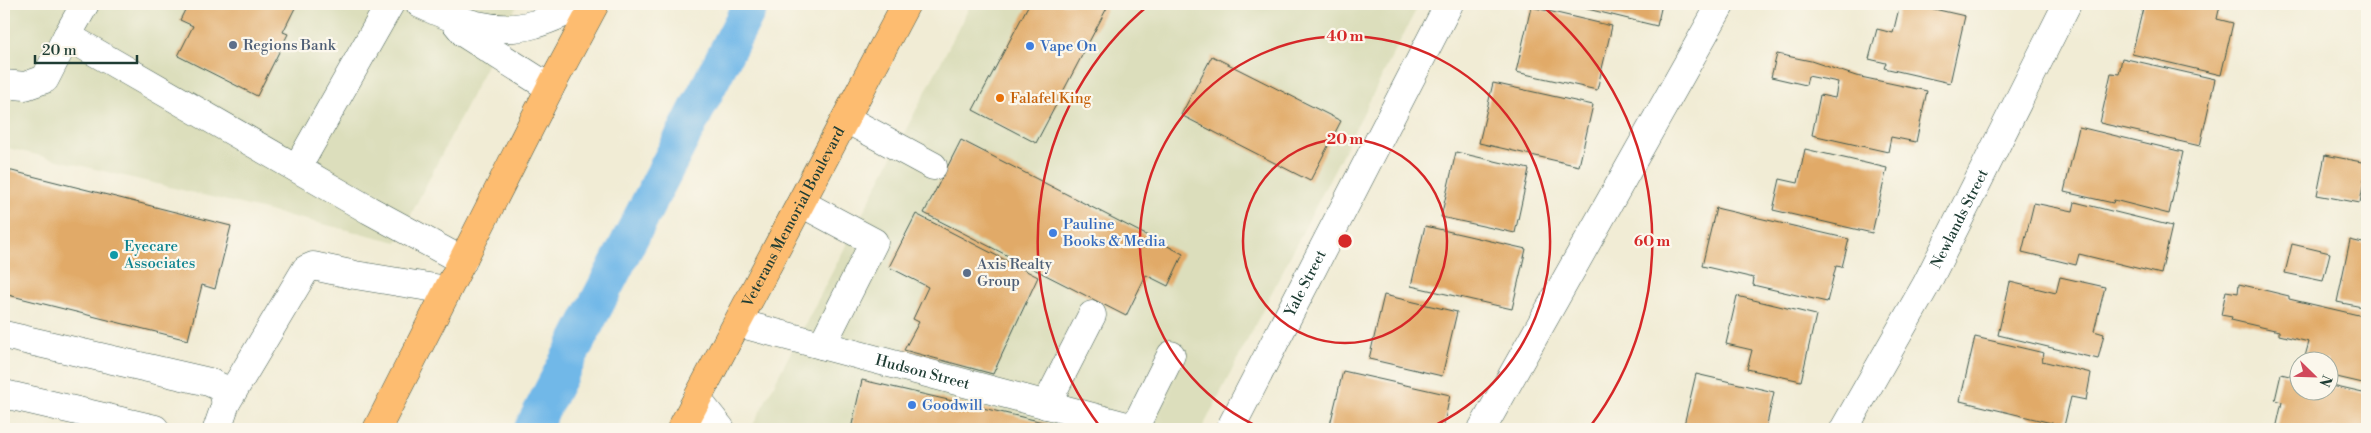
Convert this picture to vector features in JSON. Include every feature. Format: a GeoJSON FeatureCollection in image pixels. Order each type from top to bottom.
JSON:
{"type":"FeatureCollection","features":[{"type":"Feature","properties":{"kind":"main road"},"geometry":{"type":"LineString","coordinates":[[377,429],[550,88],[595,4]]}},
{"type":"Feature","properties":{"kind":"main road","name":"Veterans Memorial Boulevard"},"geometry":{"type":"LineString","coordinates":[[681,429],[906,4]]}},
{"type":"Feature","properties":{"kind":"street"},"geometry":{"type":"LineString","coordinates":[[4,84],[25,86],[45,79],[84,4]]}},
{"type":"Feature","properties":{"kind":"street"},"geometry":{"type":"LineString","coordinates":[[297,168],[390,4]]}},
{"type":"Feature","properties":{"kind":"street"},"geometry":{"type":"LineString","coordinates":[[420,4],[452,18],[494,29],[534,24],[586,4]]}},
{"type":"Feature","properties":{"kind":"street","name":"Yale Street"},"geometry":{"type":"LineString","coordinates":[[1230,429],[1449,4]]}},
{"type":"Feature","properties":{"kind":"street"},"geometry":{"type":"LineString","coordinates":[[1482,429],[1721,4]]}},
{"type":"Feature","properties":{"kind":"street","name":"Newlands Street"},"geometry":{"type":"LineString","coordinates":[[1844,429],[1926,285],[2067,4]]}},
{"type":"Feature","properties":{"kind":"street"},"geometry":{"type":"LineString","coordinates":[[452,18],[465,34],[550,88]]}},
{"type":"Feature","properties":{"kind":"street"},"geometry":{"type":"LineString","coordinates":[[67,36],[463,261]]}},
{"type":"Feature","properties":{"kind":"street"},"geometry":{"type":"LineString","coordinates":[[846,119],[933,166]]}},
{"type":"Feature","properties":{"kind":"street"},"geometry":{"type":"LineString","coordinates":[[801,203],[874,242],[822,345]]}},
{"type":"Feature","properties":{"kind":"street"},"geometry":{"type":"LineString","coordinates":[[217,429],[226,402],[306,269],[313,266],[447,290]]}},
{"type":"Feature","properties":{"kind":"street"},"geometry":{"type":"LineString","coordinates":[[1046,405],[1092,315]]}},
{"type":"Feature","properties":{"kind":"street","name":"Hudson Street"},"geometry":{"type":"LineString","coordinates":[[738,323],[1136,429]]}},
{"type":"Feature","properties":{"kind":"street"},"geometry":{"type":"LineString","coordinates":[[4,335],[209,382],[222,388],[226,402]]}},
{"type":"Feature","properties":{"kind":"street"},"geometry":{"type":"LineString","coordinates":[[1136,429],[1172,355]]}},
{"type":"Feature","properties":{"kind":"street"},"geometry":{"type":"LineString","coordinates":[[4,394],[75,420],[155,429]]}},
{"type":"Feature","properties":{"kind":"street"},"geometry":{"type":"LineString","coordinates":[[697,399],[721,429]]}},
{"type":"Feature","properties":{"kind":"shaded area"},"geometry":{"type":"Polygon","coordinates":[[[4,4],[518,4],[397,242],[4,147],[4,4]]]}},
{"type":"Feature","properties":{"kind":"shaded area"},"geometry":{"type":"Polygon","coordinates":[[[971,4],[1419,4],[1202,429],[751,429],[971,4]]]}},
{"type":"Feature","properties":{"kind":"building","name":"Regions Bank"},"geometry":{"type":"Polygon","coordinates":[[[188,4],[297,4],[283,32],[288,34],[257,96],[178,56],[193,26],[180,20],[188,4]]]}},
{"type":"Feature","properties":{"kind":"building"},"geometry":{"type":"Polygon","coordinates":[[[1029,4],[1109,4],[1036,143],[973,110],[1029,4]]]}},
{"type":"Feature","properties":{"kind":"building"},"geometry":{"type":"Polygon","coordinates":[[[1567,4],[1662,4],[1657,26],[1567,4]]]}},
{"type":"Feature","properties":{"kind":"building"},"geometry":{"type":"Polygon","coordinates":[[[1900,4],[1912,4],[1965,16],[1950,83],[1884,68],[1886,63],[1869,59],[1877,29],[1893,33],[1900,4]]]}},
{"type":"Feature","properties":{"kind":"building"},"geometry":{"type":"Polygon","coordinates":[[[2144,4],[2220,5],[2217,19],[2233,23],[2221,75],[2132,54],[2144,4]]]}},
{"type":"Feature","properties":{"kind":"building"},"geometry":{"type":"Polygon","coordinates":[[[1531,7],[1612,26],[1597,90],[1516,72],[1531,7]]]}},
{"type":"Feature","properties":{"kind":"building"},"geometry":{"type":"Polygon","coordinates":[[[1777,54],[1811,61],[1856,76],[1927,91],[1916,142],[1891,137],[1888,152],[1812,135],[1820,95],[1835,98],[1838,82],[1808,76],[1806,85],[1771,77],[1777,54]]]}},
{"type":"Feature","properties":{"kind":"building"},"geometry":{"type":"Polygon","coordinates":[[[1212,56],[1341,121],[1310,181],[1181,115],[1212,56]]]}},
{"type":"Feature","properties":{"kind":"building"},"geometry":{"type":"Polygon","coordinates":[[[2122,58],[2215,79],[2200,146],[2100,123],[2111,73],[2119,74],[2122,58]]]}},
{"type":"Feature","properties":{"kind":"building"},"geometry":{"type":"Polygon","coordinates":[[[1493,83],[1593,105],[1579,166],[1479,143],[1493,83]]]}},
{"type":"Feature","properties":{"kind":"building"},"geometry":{"type":"Polygon","coordinates":[[[2079,127],[2183,152],[2169,214],[2114,200],[2113,203],[2064,192],[2079,127]]]}},
{"type":"Feature","properties":{"kind":"building","name":"Pauline Books & Media"},"geometry":{"type":"Polygon","coordinates":[[[961,140],[1183,254],[1168,286],[1146,275],[1126,316],[924,213],[961,140]]]}},
{"type":"Feature","properties":{"kind":"building"},"geometry":{"type":"Polygon","coordinates":[[[1805,149],[1887,168],[1872,233],[1773,210],[1780,179],[1798,183],[1805,149]]]}},
{"type":"Feature","properties":{"kind":"building"},"geometry":{"type":"Polygon","coordinates":[[[1456,152],[1529,169],[1515,233],[1441,217],[1456,152]]]}},
{"type":"Feature","properties":{"kind":"building"},"geometry":{"type":"Polygon","coordinates":[[[2325,155],[2367,163],[2360,203],[2317,195],[2325,155]]]}},
{"type":"Feature","properties":{"kind":"building","name":"Eyecare Associates"},"geometry":{"type":"Polygon","coordinates":[[[4,169],[231,226],[215,289],[202,285],[188,340],[4,294],[4,169]]]}},
{"type":"Feature","properties":{"kind":"building"},"geometry":{"type":"Polygon","coordinates":[[[2075,202],[2172,226],[2161,274],[2079,254],[2076,265],[2022,252],[2034,203],[2073,211],[2075,202]]]}},
{"type":"Feature","properties":{"kind":"building"},"geometry":{"type":"Polygon","coordinates":[[[1716,208],[1849,239],[1842,267],[1836,266],[1827,302],[1753,285],[1754,278],[1702,266],[1716,208]]]}},
{"type":"Feature","properties":{"kind":"building"},"geometry":{"type":"Polygon","coordinates":[[[916,214],[1038,277],[993,374],[904,350],[919,322],[913,319],[928,287],[889,267],[916,214]]]}},
{"type":"Feature","properties":{"kind":"building"},"geometry":{"type":"Polygon","coordinates":[[[1425,226],[1526,249],[1512,309],[1411,286],[1425,226]]]}},
{"type":"Feature","properties":{"kind":"building"},"geometry":{"type":"Polygon","coordinates":[[[2350,240],[2367,244],[2367,308],[2337,302],[2350,240]]]}},
{"type":"Feature","properties":{"kind":"building"},"geometry":{"type":"Polygon","coordinates":[[[2292,244],[2330,253],[2323,281],[2285,273],[2292,244]]]}},
{"type":"Feature","properties":{"kind":"building"},"geometry":{"type":"Polygon","coordinates":[[[2060,277],[2105,287],[2094,331],[2104,334],[2098,359],[1998,335],[2010,282],[2056,293],[2060,277]]]}},
{"type":"Feature","properties":{"kind":"building"},"geometry":{"type":"Polygon","coordinates":[[[2239,284],[2289,296],[2289,299],[2367,317],[2367,384],[2338,377],[2338,350],[2307,350],[2309,342],[2279,335],[2279,331],[2231,320],[2232,317],[2221,315],[2226,291],[2238,293],[2239,284]]]}},
{"type":"Feature","properties":{"kind":"building"},"geometry":{"type":"Polygon","coordinates":[[[1384,295],[1457,312],[1442,376],[1369,359],[1384,295]]]}},
{"type":"Feature","properties":{"kind":"building"},"geometry":{"type":"Polygon","coordinates":[[[1737,296],[1816,315],[1801,381],[1747,369],[1752,350],[1726,344],[1737,296]]]}},
{"type":"Feature","properties":{"kind":"building"},"geometry":{"type":"Polygon","coordinates":[[[1975,337],[2044,353],[2042,361],[2091,373],[2086,400],[2071,397],[2064,426],[1960,401],[1975,337]]]}},
{"type":"Feature","properties":{"kind":"building"},"geometry":{"type":"Polygon","coordinates":[[[1343,371],[1450,395],[1443,429],[1329,429],[1343,371]]]}},
{"type":"Feature","properties":{"kind":"building"},"geometry":{"type":"Polygon","coordinates":[[[1696,374],[1774,392],[1766,429],[1683,429],[1696,374]]]}},
{"type":"Feature","properties":{"kind":"building"},"geometry":{"type":"Polygon","coordinates":[[[2281,374],[2288,376],[2288,400],[2338,400],[2338,387],[2367,394],[2367,429],[2276,429],[2282,402],[2275,400],[2281,374]]]}},
{"type":"Feature","properties":{"kind":"building","name":"Goodwill"},"geometry":{"type":"Polygon","coordinates":[[[862,380],[1069,428],[1069,429],[851,429],[862,380]]]}},
{"type":"Feature","properties":{"kind":"waterway"},"geometry":{"type":"LineString","coordinates":[[532,429],[751,4]]}},
{"type":"Feature","properties":{"kind":"place","name":"Regions Bank"},"geometry":{"type":"Point","coordinates":[233,45]}},
{"type":"Feature","properties":{"kind":"place","name":"Vape On"},"geometry":{"type":"Point","coordinates":[1030,46]}},
{"type":"Feature","properties":{"kind":"place","name":"Falafel King"},"geometry":{"type":"Point","coordinates":[1000,98]}},
{"type":"Feature","properties":{"kind":"place","name":"Pauline Books & Media"},"geometry":{"type":"Point","coordinates":[1053,233]}},
{"type":"Feature","properties":{"kind":"place","name":"Eyecare Associates"},"geometry":{"type":"Point","coordinates":[114,255]}},
{"type":"Feature","properties":{"kind":"place","name":"Axis Realty Group"},"geometry":{"type":"Point","coordinates":[967,273]}},
{"type":"Feature","properties":{"kind":"place","name":"Goodwill"},"geometry":{"type":"Point","coordinates":[912,405]}}]}
